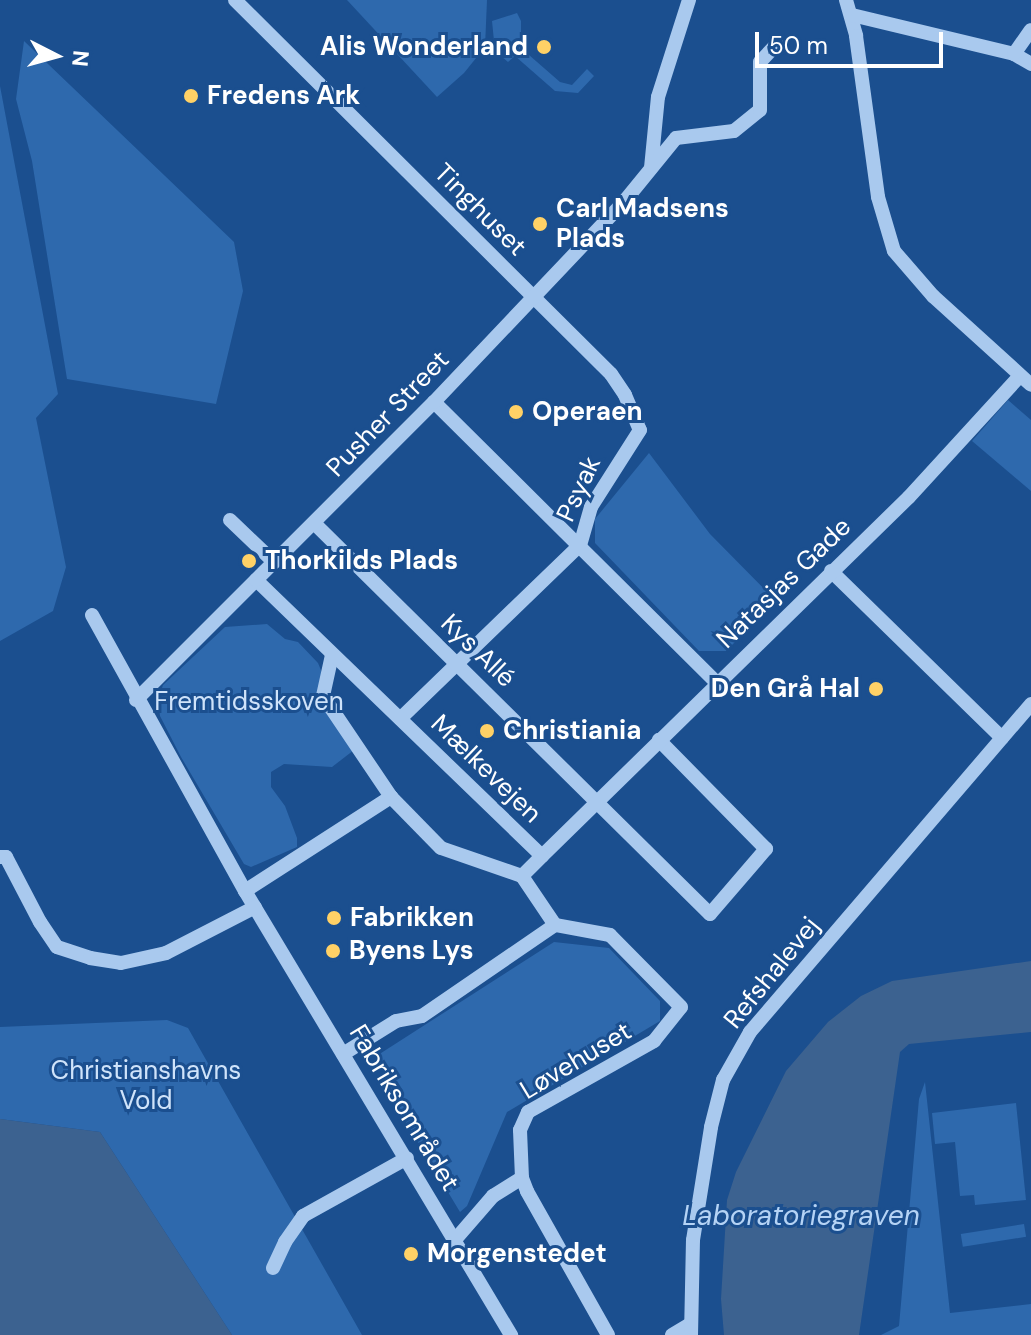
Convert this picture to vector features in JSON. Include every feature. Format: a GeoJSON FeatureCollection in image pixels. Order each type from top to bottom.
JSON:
{"type":"FeatureCollection","features":[{"type":"Feature","properties":{"kind":"street","name":"Tinghuset"},"geometry":{"type":"LineString","coordinates":[[235,0],[533,296]]}},
{"type":"Feature","properties":{"kind":"street"},"geometry":{"type":"LineString","coordinates":[[651,168],[658,97],[689,0]]}},
{"type":"Feature","properties":{"kind":"street"},"geometry":{"type":"LineString","coordinates":[[846,0],[852,15],[878,197],[894,251],[933,296],[1026,380]]}},
{"type":"Feature","properties":{"kind":"street"},"geometry":{"type":"LineString","coordinates":[[852,15],[1014,54],[1031,64]]}},
{"type":"Feature","properties":{"kind":"street"},"geometry":{"type":"LineString","coordinates":[[1014,54],[1031,30]]}},
{"type":"Feature","properties":{"kind":"street","name":"Pusher Street"},"geometry":{"type":"LineString","coordinates":[[274,562],[434,402],[623,203],[676,138],[734,131],[760,110],[760,62],[777,44]]}},
{"type":"Feature","properties":{"kind":"street","name":"Psyak"},"geometry":{"type":"LineString","coordinates":[[400,719],[455,662],[580,545],[591,507],[640,430],[625,395],[611,374],[533,296]]}},
{"type":"Feature","properties":{"kind":"street","name":"Natasjas Gade"},"geometry":{"type":"LineString","coordinates":[[542,856],[1026,380]]}},
{"type":"Feature","properties":{"kind":"street"},"geometry":{"type":"LineString","coordinates":[[434,402],[716,682]]}},
{"type":"Feature","properties":{"kind":"street"},"geometry":{"type":"LineString","coordinates":[[136,700],[274,562],[230,520]]}},
{"type":"Feature","properties":{"kind":"street","name":"Kys Allé"},"geometry":{"type":"LineString","coordinates":[[315,524],[710,914],[766,849],[659,740]]}},
{"type":"Feature","properties":{"kind":"street"},"geometry":{"type":"LineString","coordinates":[[831,571],[1002,738]]}},
{"type":"Feature","properties":{"kind":"street","name":"Mælkevejen"},"geometry":{"type":"LineString","coordinates":[[256,580],[542,856],[522,876]]}},
{"type":"Feature","properties":{"kind":"street","name":"Fabriksområdet"},"geometry":{"type":"LineString","coordinates":[[92,615],[136,700],[245,891],[511,1335]]}},
{"type":"Feature","properties":{"kind":"street"},"geometry":{"type":"LineString","coordinates":[[332,655],[323,696],[391,797],[441,848],[522,876],[555,925],[422,1016],[396,1021],[343,1054]]}},
{"type":"Feature","properties":{"kind":"street","name":"Refshalevej"},"geometry":{"type":"LineString","coordinates":[[690,1329],[693,1240],[711,1127],[723,1080],[750,1032],[1031,704]]}},
{"type":"Feature","properties":{"kind":"street"},"geometry":{"type":"LineString","coordinates":[[245,891],[391,797]]}},
{"type":"Feature","properties":{"kind":"street"},"geometry":{"type":"LineString","coordinates":[[0,857],[6,857],[40,922],[57,947],[90,958],[121,963],[166,953],[255,907]]}},
{"type":"Feature","properties":{"kind":"street","name":"Løvehuset"},"geometry":{"type":"LineString","coordinates":[[555,925],[610,935],[681,1007],[654,1041],[528,1112],[520,1130],[522,1178],[608,1335]]}},
{"type":"Feature","properties":{"kind":"street"},"geometry":{"type":"LineString","coordinates":[[273,1268],[285,1242],[303,1216],[407,1158]]}},
{"type":"Feature","properties":{"kind":"street"},"geometry":{"type":"LineString","coordinates":[[454,1241],[493,1196],[522,1178]]}},
{"type":"Feature","properties":{"kind":"street"},"geometry":{"type":"LineString","coordinates":[[672,1335],[690,1329]]}},
{"type":"Feature","properties":{"kind":"green space"},"geometry":{"type":"Polygon","coordinates":[[[347,0],[487,0],[485,47],[464,73],[437,97],[347,0]]]}},
{"type":"Feature","properties":{"kind":"green space"},"geometry":{"type":"Polygon","coordinates":[[[517,13],[521,21],[521,48],[560,82],[572,85],[587,69],[594,76],[578,93],[555,91],[515,56],[508,62],[495,51],[492,21],[517,13]]]}},
{"type":"Feature","properties":{"kind":"green space"},"geometry":{"type":"Polygon","coordinates":[[[24,41],[234,242],[243,291],[216,404],[67,379],[32,161],[16,99],[24,41]]]}},
{"type":"Feature","properties":{"kind":"green space"},"geometry":{"type":"Polygon","coordinates":[[[0,86],[58,394],[36,418],[66,567],[53,611],[0,641],[0,86]]]}},
{"type":"Feature","properties":{"kind":"green space"},"geometry":{"type":"Polygon","coordinates":[[[1008,400],[1031,420],[1031,491],[972,441],[1008,400]]]}},
{"type":"Feature","properties":{"kind":"green space"},"geometry":{"type":"Polygon","coordinates":[[[649,453],[710,534],[776,601],[726,651],[699,651],[595,543],[595,519],[649,453]]]}},
{"type":"Feature","properties":{"kind":"green space","name":"Fremtidsskoven"},"geometry":{"type":"Polygon","coordinates":[[[267,624],[285,639],[298,642],[318,663],[354,750],[332,767],[284,764],[271,772],[271,787],[285,806],[297,838],[297,847],[251,867],[244,864],[181,757],[160,716],[158,700],[163,685],[225,627],[267,624]]]}},
{"type":"Feature","properties":{"kind":"green space"},"geometry":{"type":"Polygon","coordinates":[[[554,942],[609,948],[660,1001],[660,1021],[507,1112],[467,1206],[460,1212],[395,1104],[378,1055],[554,942]]]}},
{"type":"Feature","properties":{"kind":"green space","name":"Christianshavns Vold"},"geometry":{"type":"Polygon","coordinates":[[[167,1020],[188,1028],[362,1335],[232,1335],[100,1132],[0,1119],[0,1027],[167,1020]]]}},
{"type":"Feature","properties":{"kind":"green space"},"geometry":{"type":"Polygon","coordinates":[[[925,1082],[950,1313],[1031,1304],[1031,1335],[881,1335],[899,1326],[919,1099],[925,1082]]]}},
{"type":"Feature","properties":{"kind":"green space"},"geometry":{"type":"Polygon","coordinates":[[[1016,1103],[1026,1200],[975,1205],[974,1195],[960,1196],[955,1142],[935,1144],[932,1113],[1016,1103]]]}},
{"type":"Feature","properties":{"kind":"green space"},"geometry":{"type":"Polygon","coordinates":[[[1024,1224],[1026,1237],[963,1247],[961,1234],[1024,1224]]]}},
{"type":"Feature","properties":{"kind":"water","name":"Laboratoriegraven"},"geometry":{"type":"Polygon","coordinates":[[[1031,961],[1031,1032],[909,1044],[900,1052],[859,1335],[724,1335],[721,1299],[727,1200],[736,1172],[786,1071],[828,1022],[861,996],[892,981],[1031,961]]]}},
{"type":"Feature","properties":{"kind":"water"},"geometry":{"type":"Polygon","coordinates":[[[0,1119],[100,1132],[232,1335],[0,1335],[0,1119]]]}},
{"type":"Feature","properties":{"kind":"place","name":"Alis Wonderland"},"geometry":{"type":"Point","coordinates":[544,47]}},
{"type":"Feature","properties":{"kind":"place","name":"Fredens Ark"},"geometry":{"type":"Point","coordinates":[191,96]}},
{"type":"Feature","properties":{"kind":"place","name":"Carl Madsens Plads"},"geometry":{"type":"Point","coordinates":[540,224]}},
{"type":"Feature","properties":{"kind":"place","name":"Operaen"},"geometry":{"type":"Point","coordinates":[516,412]}},
{"type":"Feature","properties":{"kind":"place","name":"Thorkilds Plads"},"geometry":{"type":"Point","coordinates":[249,561]}},
{"type":"Feature","properties":{"kind":"place","name":"Den Grå Hal"},"geometry":{"type":"Point","coordinates":[876,689]}},
{"type":"Feature","properties":{"kind":"place","name":"Christiania"},"geometry":{"type":"Point","coordinates":[487,731]}},
{"type":"Feature","properties":{"kind":"place","name":"Fabrikken"},"geometry":{"type":"Point","coordinates":[334,918]}},
{"type":"Feature","properties":{"kind":"place","name":"Byens Lys"},"geometry":{"type":"Point","coordinates":[333,951]}},
{"type":"Feature","properties":{"kind":"place","name":"Morgenstedet"},"geometry":{"type":"Point","coordinates":[411,1254]}}]}
